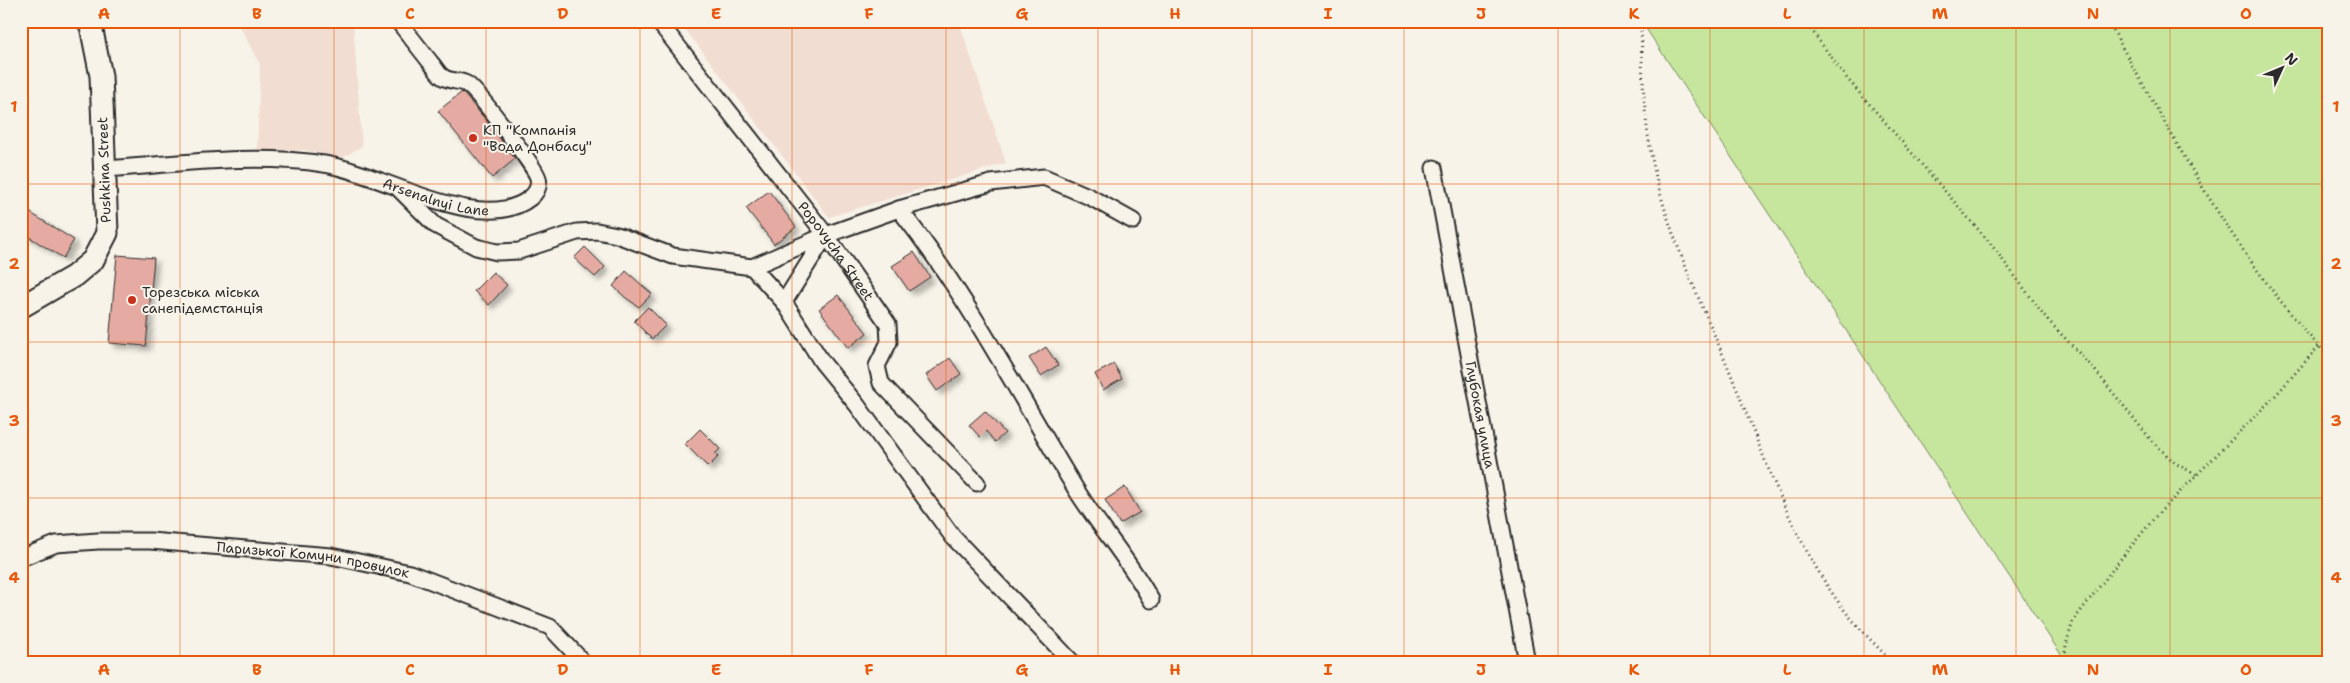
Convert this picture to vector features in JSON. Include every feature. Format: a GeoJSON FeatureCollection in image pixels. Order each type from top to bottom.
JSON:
{"type":"FeatureCollection","features":[{"type":"Feature","properties":{"kind":"street","name":"Pushkina Street"},"geometry":{"type":"LineString","coordinates":[[21,307],[74,276],[93,260],[106,233],[106,169],[100,76],[91,26],[88,21]]}},
{"type":"Feature","properties":{"kind":"street","name":"Arsenalnyi Lane"},"geometry":{"type":"LineString","coordinates":[[106,169],[263,158],[325,164],[368,175],[456,207],[482,211],[504,209],[521,204],[532,196],[538,188],[538,178],[521,150],[467,84],[443,78],[398,21]]}},
{"type":"Feature","properties":{"kind":"street","name":"Popovycha Street"},"geometry":{"type":"LineString","coordinates":[[658,21],[826,234],[888,324],[888,342],[877,366],[881,383],[977,483]]}},
{"type":"Feature","properties":{"kind":"street","name":"Глубокая улица"},"geometry":{"type":"LineString","coordinates":[[1434,168],[1527,662]]}},
{"type":"Feature","properties":{"kind":"street"},"geometry":{"type":"LineString","coordinates":[[396,186],[435,225],[476,247],[497,252],[519,251],[578,232],[597,231],[617,235],[673,256],[752,267],[826,234],[899,209],[991,183],[1044,177],[1090,197],[1133,222]]}},
{"type":"Feature","properties":{"kind":"street"},"geometry":{"type":"LineString","coordinates":[[899,209],[951,280],[1095,521],[1139,577],[1151,600]]}},
{"type":"Feature","properties":{"kind":"street"},"geometry":{"type":"LineString","coordinates":[[784,302],[826,234]]}},
{"type":"Feature","properties":{"kind":"street"},"geometry":{"type":"LineString","coordinates":[[752,267],[784,302],[822,362],[857,405],[953,537],[1072,662]]}},
{"type":"Feature","properties":{"kind":"street","name":"Паризької Комуни провулок"},"geometry":{"type":"LineString","coordinates":[[21,558],[56,544],[98,541],[150,541],[331,556],[410,573],[550,628],[583,662]]}},
{"type":"Feature","properties":{"kind":"path"},"geometry":{"type":"LineString","coordinates":[[1641,21],[1644,104],[1651,154],[1663,201],[1703,310],[1758,446],[1794,528],[1839,604],[1892,662]]}},
{"type":"Feature","properties":{"kind":"path"},"geometry":{"type":"LineString","coordinates":[[1805,21],[1844,75],[1990,243],[2047,318],[2100,375],[2152,441],[2175,463],[2197,475]]}},
{"type":"Feature","properties":{"kind":"path"},"geometry":{"type":"LineString","coordinates":[[2109,21],[2184,157],[2225,223],[2266,281],[2329,357]]}},
{"type":"Feature","properties":{"kind":"path"},"geometry":{"type":"LineString","coordinates":[[2064,662],[2066,645],[2074,621],[2091,596],[2156,516],[2276,395],[2318,346]]}},
{"type":"Feature","properties":{"kind":"shaded area"},"geometry":{"type":"Polygon","coordinates":[[[237,21],[353,21],[362,146],[341,159],[305,150],[257,153],[260,65],[237,21]]]}},
{"type":"Feature","properties":{"kind":"shaded area"},"geometry":{"type":"Polygon","coordinates":[[[679,21],[959,21],[1006,163],[829,217],[679,21]]]}},
{"type":"Feature","properties":{"kind":"green space"},"geometry":{"type":"Polygon","coordinates":[[[1641,21],[2329,21],[2329,662],[2066,662],[1641,21]]]}},
{"type":"Feature","properties":{"kind":"building"},"geometry":{"type":"Polygon","coordinates":[[[462,92],[487,121],[515,159],[492,178],[438,111],[462,92]]]}},
{"type":"Feature","properties":{"kind":"building"},"geometry":{"type":"Polygon","coordinates":[[[769,191],[796,227],[774,244],[746,208],[769,191]]]}},
{"type":"Feature","properties":{"kind":"building"},"geometry":{"type":"Polygon","coordinates":[[[21,207],[74,240],[63,258],[21,232],[21,207]]]}},
{"type":"Feature","properties":{"kind":"building"},"geometry":{"type":"Polygon","coordinates":[[[585,247],[605,267],[595,277],[574,258],[585,247]]]}},
{"type":"Feature","properties":{"kind":"building"},"geometry":{"type":"Polygon","coordinates":[[[914,252],[930,277],[909,291],[892,266],[914,252]]]}},
{"type":"Feature","properties":{"kind":"building","name":"Торезська міська санепідемстанція"},"geometry":{"type":"Polygon","coordinates":[[[117,255],[154,258],[146,346],[109,343],[117,255]]]}},
{"type":"Feature","properties":{"kind":"building"},"geometry":{"type":"Polygon","coordinates":[[[626,271],[652,294],[639,307],[613,286],[626,271]]]}},
{"type":"Feature","properties":{"kind":"building"},"geometry":{"type":"Polygon","coordinates":[[[493,272],[507,285],[489,305],[474,291],[493,272]]]}},
{"type":"Feature","properties":{"kind":"building"},"geometry":{"type":"Polygon","coordinates":[[[838,295],[867,333],[848,348],[819,309],[838,295]]]}},
{"type":"Feature","properties":{"kind":"building"},"geometry":{"type":"Polygon","coordinates":[[[648,307],[666,325],[652,339],[634,321],[648,307]]]}},
{"type":"Feature","properties":{"kind":"building"},"geometry":{"type":"Polygon","coordinates":[[[1046,347],[1058,365],[1041,376],[1029,358],[1046,347]]]}},
{"type":"Feature","properties":{"kind":"building"},"geometry":{"type":"Polygon","coordinates":[[[950,358],[961,374],[937,391],[926,375],[950,358]]]}},
{"type":"Feature","properties":{"kind":"building"},"geometry":{"type":"Polygon","coordinates":[[[1114,364],[1122,379],[1103,390],[1095,374],[1114,364]]]}},
{"type":"Feature","properties":{"kind":"building"},"geometry":{"type":"Polygon","coordinates":[[[985,411],[1005,433],[995,442],[986,431],[980,437],[969,425],[985,411]]]}},
{"type":"Feature","properties":{"kind":"building"},"geometry":{"type":"Polygon","coordinates":[[[700,429],[720,449],[715,454],[718,457],[708,467],[685,444],[700,429]]]}},
{"type":"Feature","properties":{"kind":"building"},"geometry":{"type":"Polygon","coordinates":[[[1125,487],[1140,512],[1120,524],[1105,500],[1125,487]]]}},
{"type":"Feature","properties":{"kind":"place","name":"КП \"Компанія \"Вода Донбасу\""},"geometry":{"type":"Point","coordinates":[473,138]}},
{"type":"Feature","properties":{"kind":"place","name":"Торезська міська санепідемстанція"},"geometry":{"type":"Point","coordinates":[132,300]}}]}
